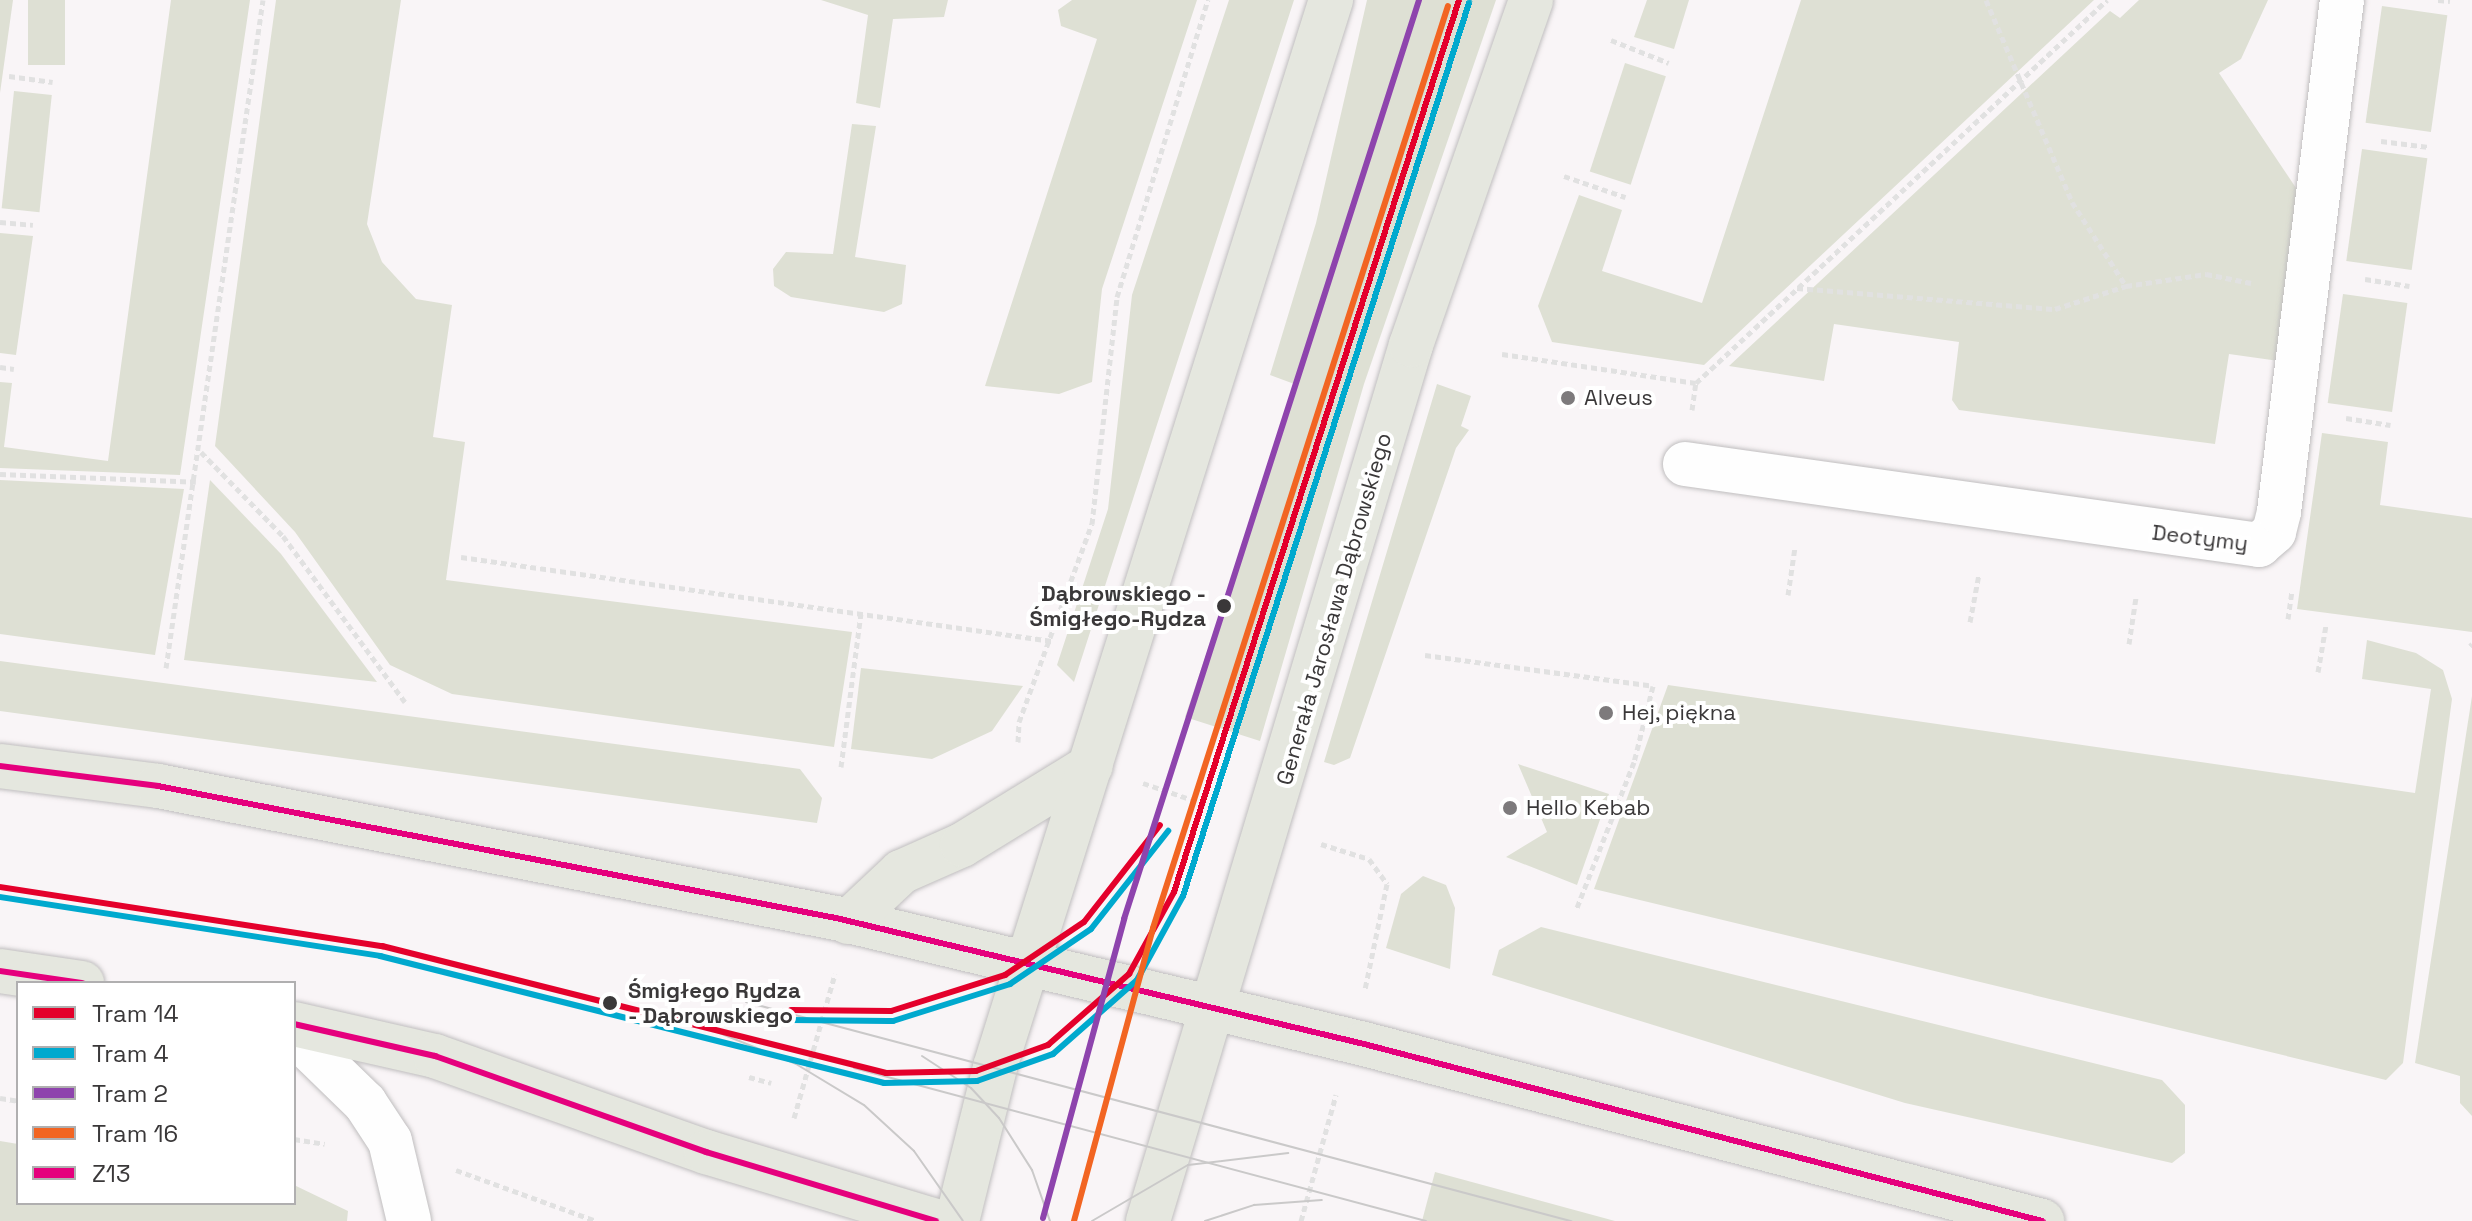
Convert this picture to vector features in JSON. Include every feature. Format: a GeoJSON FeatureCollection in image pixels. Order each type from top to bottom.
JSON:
{"type":"FeatureCollection","features":[{"type":"Feature","properties":{"kind":"main road"},"geometry":{"type":"LineString","coordinates":[[957,1221],[1029,963],[1331,0]]}},
{"type":"Feature","properties":{"kind":"main road","name":"Generała Jarosława Dąbrowskiego"},"geometry":{"type":"LineString","coordinates":[[1148,1221],[1270,827],[1411,345],[1531,0]]}},
{"type":"Feature","properties":{"kind":"main road"},"geometry":{"type":"LineString","coordinates":[[0,766],[158,786],[848,922],[1215,1008],[2042,1221]]}},
{"type":"Feature","properties":{"kind":"main road"},"geometry":{"type":"LineString","coordinates":[[848,922],[901,872],[962,845],[1091,766]]}},
{"type":"Feature","properties":{"kind":"main road"},"geometry":{"type":"LineString","coordinates":[[0,971],[68,981]]}},
{"type":"Feature","properties":{"kind":"main road"},"geometry":{"type":"LineString","coordinates":[[296,1024],[435,1056],[778,1175],[936,1221]]}},
{"type":"Feature","properties":{"kind":"lane","name":"Deotymy"},"geometry":{"type":"LineString","coordinates":[[1685,464],[2259,545],[2274,532],[2279,512],[2342,0]]}},
{"type":"Feature","properties":{"kind":"lane"},"geometry":{"type":"LineString","coordinates":[[296,1036],[365,1103],[390,1141],[409,1221]]}},
{"type":"Feature","properties":{"kind":"path"},"geometry":{"type":"LineString","coordinates":[[166,668],[201,452],[263,0]]}},
{"type":"Feature","properties":{"kind":"path"},"geometry":{"type":"LineString","coordinates":[[1018,750],[1019,722],[1052,641],[1092,524],[1117,297],[1208,0]]}},
{"type":"Feature","properties":{"kind":"path"},"geometry":{"type":"LineString","coordinates":[[1986,0],[2019,84],[2072,202],[2126,286]]}},
{"type":"Feature","properties":{"kind":"path"},"geometry":{"type":"LineString","coordinates":[[1502,354],[1696,383],[2107,0]]}},
{"type":"Feature","properties":{"kind":"path"},"geometry":{"type":"LineString","coordinates":[[2438,0],[2450,1]]}},
{"type":"Feature","properties":{"kind":"path"},"geometry":{"type":"LineString","coordinates":[[1611,40],[1669,63]]}},
{"type":"Feature","properties":{"kind":"path"},"geometry":{"type":"LineString","coordinates":[[9,76],[53,82]]}},
{"type":"Feature","properties":{"kind":"path"},"geometry":{"type":"LineString","coordinates":[[2371,140],[2429,147]]}},
{"type":"Feature","properties":{"kind":"path"},"geometry":{"type":"LineString","coordinates":[[1564,176],[1625,197]]}},
{"type":"Feature","properties":{"kind":"path"},"geometry":{"type":"LineString","coordinates":[[0,222],[33,225]]}},
{"type":"Feature","properties":{"kind":"path"},"geometry":{"type":"LineString","coordinates":[[1796,288],[2055,309],[2126,286],[2206,274],[2308,294]]}},
{"type":"Feature","properties":{"kind":"path"},"geometry":{"type":"LineString","coordinates":[[2351,277],[2409,286]]}},
{"type":"Feature","properties":{"kind":"path"},"geometry":{"type":"LineString","coordinates":[[0,367],[14,369]]}},
{"type":"Feature","properties":{"kind":"path"},"geometry":{"type":"LineString","coordinates":[[2332,416],[2390,425]]}},
{"type":"Feature","properties":{"kind":"path"},"geometry":{"type":"LineString","coordinates":[[201,452],[283,536],[405,702]]}},
{"type":"Feature","properties":{"kind":"path"},"geometry":{"type":"LineString","coordinates":[[0,474],[196,482]]}},
{"type":"Feature","properties":{"kind":"path"},"geometry":{"type":"LineString","coordinates":[[1788,595],[1795,547]]}},
{"type":"Feature","properties":{"kind":"path"},"geometry":{"type":"LineString","coordinates":[[461,557],[1052,641]]}},
{"type":"Feature","properties":{"kind":"path"},"geometry":{"type":"LineString","coordinates":[[1970,622],[1979,574]]}},
{"type":"Feature","properties":{"kind":"path"},"geometry":{"type":"LineString","coordinates":[[2129,644],[2136,597]]}},
{"type":"Feature","properties":{"kind":"path"},"geometry":{"type":"LineString","coordinates":[[841,767],[861,614]]}},
{"type":"Feature","properties":{"kind":"path"},"geometry":{"type":"LineString","coordinates":[[2318,672],[2326,625]]}},
{"type":"Feature","properties":{"kind":"path"},"geometry":{"type":"LineString","coordinates":[[1425,655],[1653,686],[1634,762],[1576,910]]}},
{"type":"Feature","properties":{"kind":"path"},"geometry":{"type":"LineString","coordinates":[[1091,766],[1270,827],[1382,870],[1386,913],[1377,942]]}},
{"type":"Feature","properties":{"kind":"path"},"geometry":{"type":"LineString","coordinates":[[778,1175],[848,922]]}},
{"type":"Feature","properties":{"kind":"path"},"geometry":{"type":"LineString","coordinates":[[749,1077],[771,1083]]}},
{"type":"Feature","properties":{"kind":"path"},"geometry":{"type":"LineString","coordinates":[[296,1139],[332,1145]]}},
{"type":"Feature","properties":{"kind":"path"},"geometry":{"type":"LineString","coordinates":[[451,1168],[596,1221]]}},
{"type":"Feature","properties":{"kind":"shaded area"},"geometry":{"type":"Polygon","coordinates":[[[0,0],[13,0],[0,93],[0,0]]]}},
{"type":"Feature","properties":{"kind":"shaded area"},"geometry":{"type":"Polygon","coordinates":[[[28,0],[65,0],[65,65],[28,65],[28,0]]]}},
{"type":"Feature","properties":{"kind":"shaded area"},"geometry":{"type":"Polygon","coordinates":[[[171,0],[250,0],[180,475],[0,468],[0,382],[12,383],[4,447],[108,461],[171,0]]]}},
{"type":"Feature","properties":{"kind":"shaded area"},"geometry":{"type":"Polygon","coordinates":[[[276,0],[401,0],[367,224],[382,262],[416,299],[452,305],[433,437],[465,442],[446,580],[852,632],[834,747],[452,694],[390,665],[295,532],[215,446],[276,0]]]}},
{"type":"Feature","properties":{"kind":"shaded area"},"geometry":{"type":"Polygon","coordinates":[[[821,0],[948,0],[944,17],[893,19],[880,108],[856,103],[868,15],[821,0]]]}},
{"type":"Feature","properties":{"kind":"shaded area"},"geometry":{"type":"Polygon","coordinates":[[[1072,0],[1197,0],[1102,289],[1092,382],[1059,394],[985,386],[1097,39],[1061,26],[1058,10],[1072,0]]]}},
{"type":"Feature","properties":{"kind":"shaded area"},"geometry":{"type":"Polygon","coordinates":[[[1229,0],[1294,0],[1074,682],[1057,665],[1108,509],[1132,295],[1229,0]]]}},
{"type":"Feature","properties":{"kind":"shaded area"},"geometry":{"type":"Polygon","coordinates":[[[1367,0],[1496,0],[1364,384],[1260,741],[1185,717],[1297,385],[1270,375],[1316,223],[1367,0]]]}},
{"type":"Feature","properties":{"kind":"shaded area"},"geometry":{"type":"Polygon","coordinates":[[[1647,0],[1689,0],[1674,49],[1634,37],[1647,0]]]}},
{"type":"Feature","properties":{"kind":"shaded area"},"geometry":{"type":"Polygon","coordinates":[[[1801,0],[2094,0],[1704,365],[1552,342],[1538,306],[1579,195],[1622,210],[1602,271],[1702,303],[1801,0]]]}},
{"type":"Feature","properties":{"kind":"shaded area"},"geometry":{"type":"Polygon","coordinates":[[[2139,0],[2268,0],[2241,59],[2219,73],[2306,203],[2286,362],[2229,354],[2215,444],[1959,410],[1952,400],[1959,342],[1834,324],[1824,381],[1729,366],[2110,11],[2120,18],[2139,0]]]}},
{"type":"Feature","properties":{"kind":"shaded area"},"geometry":{"type":"Polygon","coordinates":[[[2382,6],[2447,15],[2431,132],[2366,123],[2382,6]]]}},
{"type":"Feature","properties":{"kind":"shaded area"},"geometry":{"type":"Polygon","coordinates":[[[1625,63],[1666,76],[1631,185],[1590,171],[1625,63]]]}},
{"type":"Feature","properties":{"kind":"shaded area"},"geometry":{"type":"Polygon","coordinates":[[[14,91],[52,95],[39,212],[2,208],[14,91]]]}},
{"type":"Feature","properties":{"kind":"shaded area"},"geometry":{"type":"Polygon","coordinates":[[[852,124],[876,126],[855,257],[906,265],[902,304],[884,312],[791,297],[774,286],[773,269],[786,252],[833,254],[852,124]]]}},
{"type":"Feature","properties":{"kind":"shaded area"},"geometry":{"type":"Polygon","coordinates":[[[2362,149],[2427,158],[2412,270],[2346,261],[2362,149]]]}},
{"type":"Feature","properties":{"kind":"shaded area"},"geometry":{"type":"Polygon","coordinates":[[[0,233],[33,236],[16,355],[0,353],[0,233]]]}},
{"type":"Feature","properties":{"kind":"shaded area"},"geometry":{"type":"Polygon","coordinates":[[[2343,294],[2407,303],[2392,412],[2328,403],[2343,294]]]}},
{"type":"Feature","properties":{"kind":"shaded area"},"geometry":{"type":"Polygon","coordinates":[[[1437,384],[1471,396],[1461,426],[1469,430],[1456,448],[1350,758],[1334,765],[1324,762],[1437,384]]]}},
{"type":"Feature","properties":{"kind":"shaded area"},"geometry":{"type":"Polygon","coordinates":[[[2322,433],[2388,442],[2380,505],[2472,518],[2472,632],[2297,609],[2322,433]]]}},
{"type":"Feature","properties":{"kind":"shaded area"},"geometry":{"type":"Polygon","coordinates":[[[0,480],[184,489],[155,655],[0,634],[0,480]]]}},
{"type":"Feature","properties":{"kind":"shaded area"},"geometry":{"type":"Polygon","coordinates":[[[210,480],[281,554],[377,682],[184,660],[210,480]]]}},
{"type":"Feature","properties":{"kind":"shaded area"},"geometry":{"type":"Polygon","coordinates":[[[2367,640],[2416,653],[2443,670],[2452,699],[2403,1063],[2386,1080],[1594,889],[1668,685],[2415,793],[2431,689],[2362,679],[2367,640]]]}},
{"type":"Feature","properties":{"kind":"shaded area"},"geometry":{"type":"Polygon","coordinates":[[[0,661],[800,769],[822,798],[817,823],[0,711],[0,661]]]}},
{"type":"Feature","properties":{"kind":"shaded area"},"geometry":{"type":"Polygon","coordinates":[[[861,668],[1023,686],[992,731],[932,759],[851,749],[861,668]]]}},
{"type":"Feature","properties":{"kind":"shaded area"},"geometry":{"type":"Polygon","coordinates":[[[2472,696],[2472,1116],[2460,1103],[2460,1076],[2415,1063],[2472,696]]]}},
{"type":"Feature","properties":{"kind":"shaded area"},"geometry":{"type":"Polygon","coordinates":[[[1518,764],[1609,794],[1577,885],[1506,857],[1547,832],[1518,764]]]}},
{"type":"Feature","properties":{"kind":"shaded area"},"geometry":{"type":"Polygon","coordinates":[[[1423,876],[1446,885],[1455,908],[1450,969],[1386,948],[1401,894],[1423,876]]]}},
{"type":"Feature","properties":{"kind":"shaded area"},"geometry":{"type":"Polygon","coordinates":[[[1541,927],[2162,1080],[2185,1105],[2185,1153],[2172,1163],[1905,1103],[1492,975],[1499,950],[1541,927]]]}},
{"type":"Feature","properties":{"kind":"shaded area"},"geometry":{"type":"Polygon","coordinates":[[[0,1141],[16,1144],[16,1205],[296,1205],[296,1186],[348,1211],[347,1221],[0,1221],[0,1141]]]}},
{"type":"Feature","properties":{"kind":"shaded area"},"geometry":{"type":"Polygon","coordinates":[[[1435,1172],[1615,1221],[1422,1221],[1435,1172]]]}},
{"type":"Feature","properties":{"kind":"tram line","name":"2"},"geometry":{"type":"LineString","coordinates":[[1043,1218],[1124,919],[1419,0]]}},
{"type":"Feature","properties":{"kind":"tram line","name":"14"},"geometry":{"type":"LineString","coordinates":[[0,887],[382,946],[886,1073],[976,1071],[1048,1045],[1129,974],[1174,892],[1459,0]]}},
{"type":"Feature","properties":{"kind":"tram line","name":"4"},"geometry":{"type":"LineString","coordinates":[[0,897],[380,956],[884,1083],[977,1081],[1053,1054],[1137,980],[1183,896],[1469,3]]}},
{"type":"Feature","properties":{"kind":"tram line","name":"16"},"geometry":{"type":"LineString","coordinates":[[1074,1221],[1153,928],[1448,6]]}},
{"type":"Feature","properties":{"kind":"tram line","name":"14"},"geometry":{"type":"LineString","coordinates":[[791,1010],[891,1011],[1005,975],[1084,922],[1160,825]]}},
{"type":"Feature","properties":{"kind":"tram line","name":"4"},"geometry":{"type":"LineString","coordinates":[[791,1020],[893,1021],[1010,984],[1091,929],[1168,831]]}},
{"type":"Feature","properties":{"kind":"tram line"},"geometry":{"type":"LineString","coordinates":[[746,1002],[1571,1221]]}},
{"type":"Feature","properties":{"kind":"tram line"},"geometry":{"type":"LineString","coordinates":[[712,1030],[796,1064],[864,1105],[914,1151],[963,1221]]}},
{"type":"Feature","properties":{"kind":"tram line"},"geometry":{"type":"LineString","coordinates":[[922,1056],[971,1088],[999,1118],[1032,1170],[1050,1221]]}},
{"type":"Feature","properties":{"kind":"tram line"},"geometry":{"type":"LineString","coordinates":[[854,1068],[1426,1221]]}},
{"type":"Feature","properties":{"kind":"tram line"},"geometry":{"type":"LineString","coordinates":[[1092,1221],[1188,1165],[1288,1153]]}},
{"type":"Feature","properties":{"kind":"tram line"},"geometry":{"type":"LineString","coordinates":[[1205,1221],[1254,1205],[1322,1200]]}},
{"type":"Feature","properties":{"kind":"transit line","name":"Z13"},"geometry":{"type":"LineString","coordinates":[[0,766],[158,786],[836,918],[1364,1044],[2042,1221]]}},
{"type":"Feature","properties":{"kind":"transit line","name":"Z13"},"geometry":{"type":"LineString","coordinates":[[0,971],[68,981]]}},
{"type":"Feature","properties":{"kind":"transit line","name":"Z13"},"geometry":{"type":"LineString","coordinates":[[296,1024],[435,1056],[706,1152],[936,1221]]}},
{"type":"Feature","properties":{"kind":"place","name":"Alveus"},"geometry":{"type":"Point","coordinates":[1568,398]}},
{"type":"Feature","properties":{"kind":"place","name":"Dąbrowskiego - Śmigłego-Rydza"},"geometry":{"type":"Point","coordinates":[1224,606]}},
{"type":"Feature","properties":{"kind":"place","name":"Hej, piękna"},"geometry":{"type":"Point","coordinates":[1606,713]}},
{"type":"Feature","properties":{"kind":"place","name":"Hello Kebab"},"geometry":{"type":"Point","coordinates":[1510,808]}},
{"type":"Feature","properties":{"kind":"place","name":"Śmigłego Rydza - Dąbrowskiego"},"geometry":{"type":"Point","coordinates":[610,1003]}}]}
